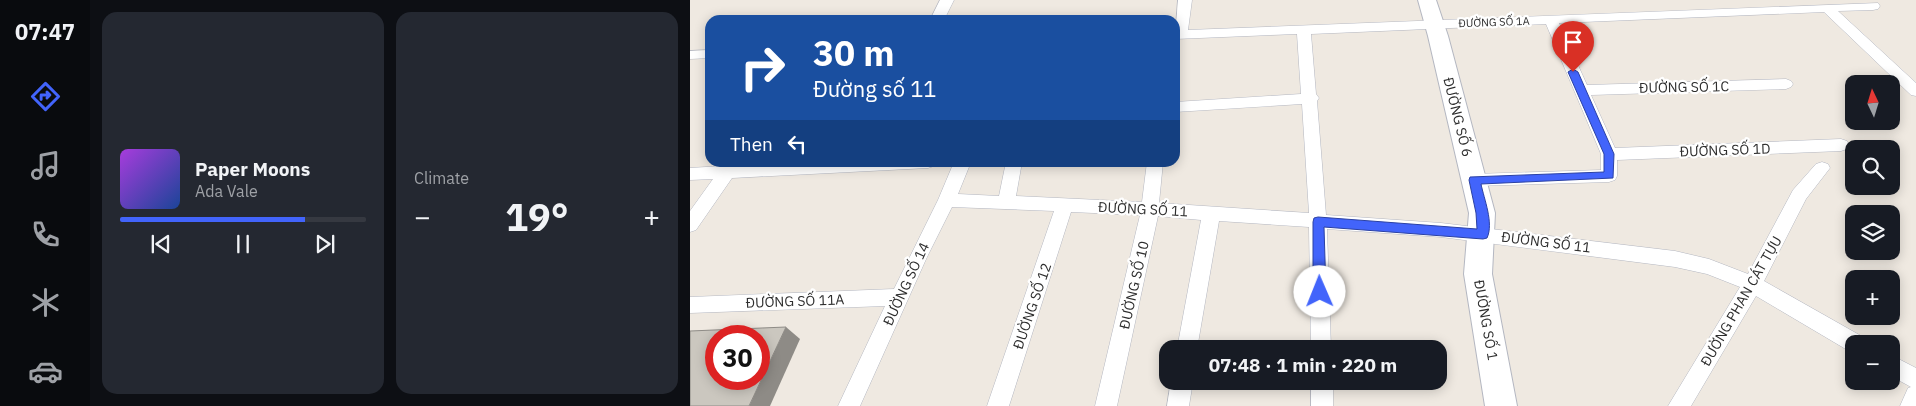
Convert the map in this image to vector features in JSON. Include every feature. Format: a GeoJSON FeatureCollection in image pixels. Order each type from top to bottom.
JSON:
{"type":"FeatureCollection","features":[{"type":"Feature","properties":{"kind":"street"},"geometry":{"type":"LineString","coordinates":[[940,15],[947,0]]}},
{"type":"Feature","properties":{"kind":"street"},"geometry":{"type":"LineString","coordinates":[[1180,25],[1185,0]]}},
{"type":"Feature","properties":{"kind":"street","name":"ĐƯỜNG SỐ 6"},"geometry":{"type":"LineString","coordinates":[[1427,0],[1482,213],[1483,235]]}},
{"type":"Feature","properties":{"kind":"street"},"geometry":{"type":"LineString","coordinates":[[1658,0],[1669,16]]}},
{"type":"Feature","properties":{"kind":"street","name":"ĐƯỜNG SỐ 1A"},"geometry":{"type":"LineString","coordinates":[[1180,35],[1828,9],[1870,3]]}},
{"type":"Feature","properties":{"kind":"street"},"geometry":{"type":"LineString","coordinates":[[1828,9],[1916,91]]}},
{"type":"Feature","properties":{"kind":"street"},"geometry":{"type":"LineString","coordinates":[[1474,180],[1609,176],[1609,154],[1551,20]]}},
{"type":"Feature","properties":{"kind":"street"},"geometry":{"type":"LineString","coordinates":[[1304,30],[1311,98],[1318,222],[1321,340]]}},
{"type":"Feature","properties":{"kind":"street"},"geometry":{"type":"LineString","coordinates":[[690,55],[705,54]]}},
{"type":"Feature","properties":{"kind":"street","name":"ĐƯỜNG SỐ 1C"},"geometry":{"type":"LineString","coordinates":[[1581,90],[1786,84]]}},
{"type":"Feature","properties":{"kind":"street"},"geometry":{"type":"LineString","coordinates":[[1180,107],[1311,98]]}},
{"type":"Feature","properties":{"kind":"street","name":"ĐƯỜNG SỐ 1D"},"geometry":{"type":"LineString","coordinates":[[1609,154],[1841,145]]}},
{"type":"Feature","properties":{"kind":"street"},"geometry":{"type":"LineString","coordinates":[[690,174],[729,168],[762,167]]}},
{"type":"Feature","properties":{"kind":"street","name":"ĐƯỜNG SỐ 14"},"geometry":{"type":"LineString","coordinates":[[849,406],[947,200],[960,167]]}},
{"type":"Feature","properties":{"kind":"street"},"geometry":{"type":"LineString","coordinates":[[1006,202],[1013,167]]}},
{"type":"Feature","properties":{"kind":"street","name":"ĐƯỜNG SỐ 10"},"geometry":{"type":"LineString","coordinates":[[1106,406],[1150,210],[1154,167]]}},
{"type":"Feature","properties":{"kind":"street"},"geometry":{"type":"LineString","coordinates":[[690,225],[729,168]]}},
{"type":"Feature","properties":{"kind":"street","name":"ĐƯỜNG PHAN CÁT TỰU"},"geometry":{"type":"LineString","coordinates":[[1679,406],[1754,284],[1799,195],[1822,168]]}},
{"type":"Feature","properties":{"kind":"street","name":"ĐƯỜNG SỐ 11"},"geometry":{"type":"LineString","coordinates":[[947,200],[1210,213],[1483,235],[1675,258],[1709,267],[1754,284],[1845,338]]}},
{"type":"Feature","properties":{"kind":"street","name":"ĐƯỜNG SỐ 12"},"geometry":{"type":"LineString","coordinates":[[998,406],[1064,205]]}},
{"type":"Feature","properties":{"kind":"street"},"geometry":{"type":"LineString","coordinates":[[1189,340],[1210,213]]}},
{"type":"Feature","properties":{"kind":"street","name":"ĐƯỜNG SỐ 1"},"geometry":{"type":"LineString","coordinates":[[1483,235],[1478,262],[1478,274],[1501,406]]}},
{"type":"Feature","properties":{"kind":"street","name":"ĐƯỜNG SỐ 11A"},"geometry":{"type":"LineString","coordinates":[[690,305],[900,297]]}},
{"type":"Feature","properties":{"kind":"street"},"geometry":{"type":"LineString","coordinates":[[1900,370],[1916,378]]}},
{"type":"Feature","properties":{"kind":"street"},"geometry":{"type":"LineString","coordinates":[[1178,406],[1181,390]]}},
{"type":"Feature","properties":{"kind":"street"},"geometry":{"type":"LineString","coordinates":[[1322,390],[1322,406]]}},
{"type":"Feature","properties":{"kind":"street"},"geometry":{"type":"LineString","coordinates":[[1911,406],[1916,395]]}},
{"type":"Feature","properties":{"kind":"building"},"geometry":{"type":"Polygon","coordinates":[[[786,327],[770,361],[770,328],[786,327]]]}},
{"type":"Feature","properties":{"kind":"building"},"geometry":{"type":"Polygon","coordinates":[[[705,330],[705,390],[756,390],[749,406],[690,406],[690,331],[705,330]]]}},
{"type":"Feature","properties":{"kind":"route"},"geometry":{"type":"LineString","coordinates":[[1320,292],[1318,222],[1442,230],[1483,235],[1482,213],[1474,180],[1609,176],[1609,154],[1573,72]]}}]}
